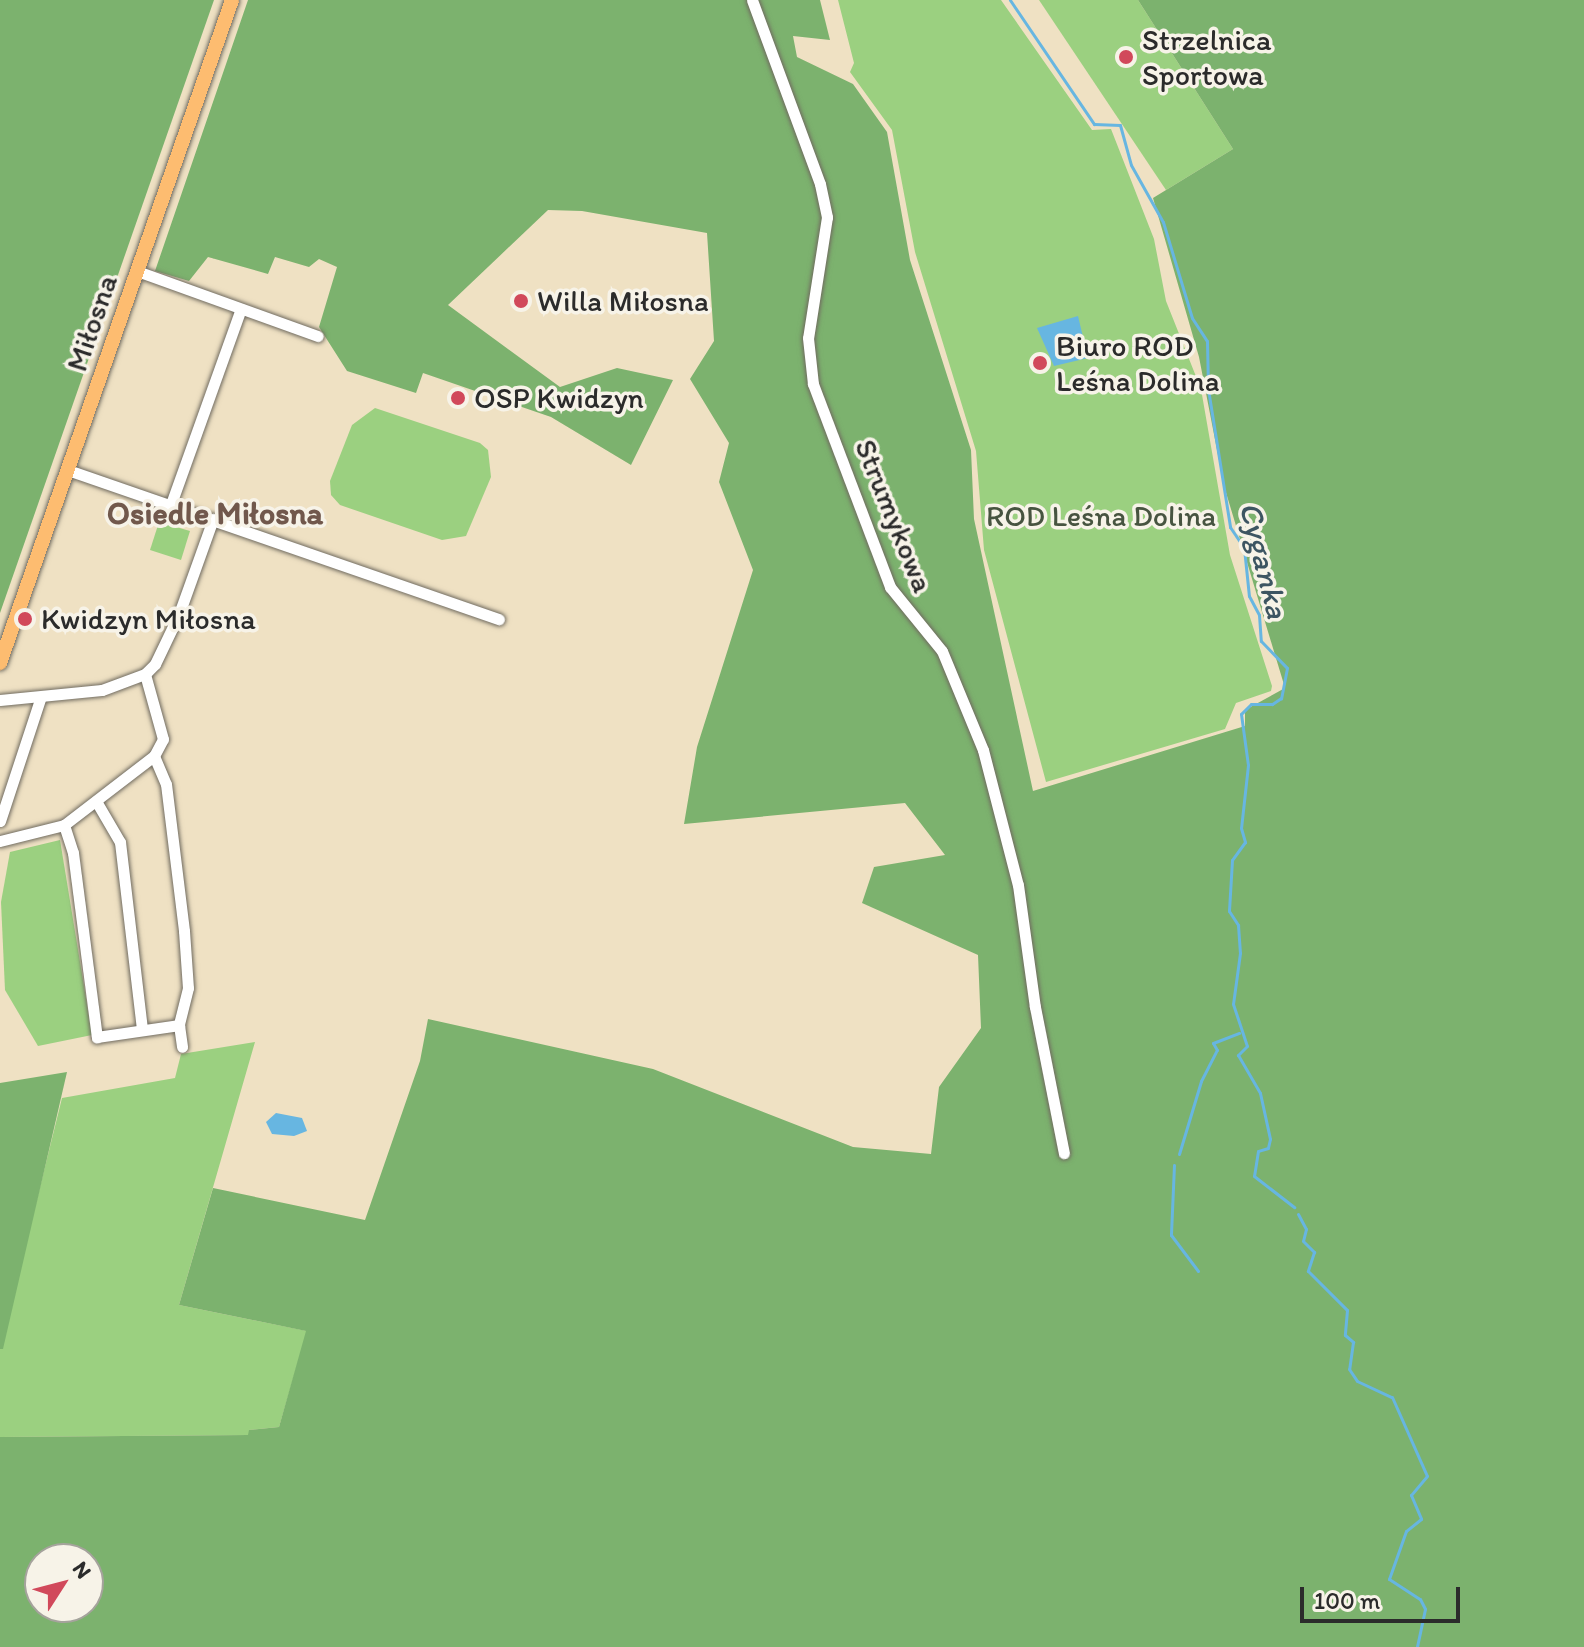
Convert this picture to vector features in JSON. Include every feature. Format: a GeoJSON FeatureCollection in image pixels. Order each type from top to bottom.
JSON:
{"type":"FeatureCollection","features":[{"type":"Feature","properties":{"kind":"main road","name":"Miłosna"},"geometry":{"type":"LineString","coordinates":[[0,663],[232,0]]}},
{"type":"Feature","properties":{"kind":"street","name":"Strumykowa"},"geometry":{"type":"LineString","coordinates":[[752,0],[820,184],[827,217],[808,338],[813,384],[890,587],[942,651],[983,750],[1018,885],[1035,1007],[1064,1136],[1064,1153]]}},
{"type":"Feature","properties":{"kind":"street"},"geometry":{"type":"LineString","coordinates":[[137,271],[318,336]]}},
{"type":"Feature","properties":{"kind":"street"},"geometry":{"type":"LineString","coordinates":[[171,504],[241,309]]}},
{"type":"Feature","properties":{"kind":"street"},"geometry":{"type":"LineString","coordinates":[[68,470],[499,619]]}},
{"type":"Feature","properties":{"kind":"street"},"geometry":{"type":"LineString","coordinates":[[0,700],[40,699],[102,690],[145,674],[174,625],[213,519]]}},
{"type":"Feature","properties":{"kind":"street"},"geometry":{"type":"LineString","coordinates":[[0,841],[64,825],[154,756],[163,739],[145,674]]}},
{"type":"Feature","properties":{"kind":"street"},"geometry":{"type":"LineString","coordinates":[[0,821],[40,699]]}},
{"type":"Feature","properties":{"kind":"street"},"geometry":{"type":"LineString","coordinates":[[154,756],[166,784],[184,931],[188,988],[179,1025],[182,1047]]}},
{"type":"Feature","properties":{"kind":"street"},"geometry":{"type":"LineString","coordinates":[[96,801],[120,842],[142,1030]]}},
{"type":"Feature","properties":{"kind":"street"},"geometry":{"type":"LineString","coordinates":[[64,825],[73,853],[97,1037],[179,1025]]}},
{"type":"Feature","properties":{"kind":"green space"},"geometry":{"type":"Polygon","coordinates":[[[0,0],[214,0],[0,613],[0,0]]]}},
{"type":"Feature","properties":{"kind":"green space"},"geometry":{"type":"Polygon","coordinates":[[[248,0],[820,0],[830,40],[793,36],[797,57],[853,84],[887,132],[910,260],[971,450],[974,519],[1033,791],[1245,726],[1245,710],[1285,688],[1224,486],[1199,357],[1153,198],[1233,149],[1138,0],[1584,0],[1584,1647],[0,1647],[0,1437],[248,1435],[249,1430],[279,1427],[306,1331],[179,1305],[213,1188],[365,1220],[420,1061],[428,1019],[653,1069],[853,1147],[931,1154],[939,1087],[981,1028],[978,955],[862,903],[874,867],[945,855],[905,803],[684,824],[697,747],[753,570],[719,482],[729,443],[690,379],[714,341],[707,233],[582,211],[548,210],[448,305],[560,387],[617,368],[673,380],[631,465],[551,417],[423,373],[416,393],[347,371],[319,327],[337,267],[319,259],[309,267],[275,257],[268,274],[208,257],[189,281],[155,271],[248,0]]]}},
{"type":"Feature","properties":{"kind":"green space","name":"ROD Leśna Dolina"},"geometry":{"type":"Polygon","coordinates":[[[838,0],[1001,0],[1092,130],[1111,129],[1154,239],[1166,301],[1201,389],[1230,555],[1272,686],[1271,691],[1236,703],[1225,729],[1046,782],[984,550],[976,451],[915,252],[892,130],[850,72],[854,63],[838,0]]]}},
{"type":"Feature","properties":{"kind":"green space","name":"Strzelnica Sportowa"},"geometry":{"type":"Polygon","coordinates":[[[1039,0],[1138,0],[1233,149],[1166,190],[1039,0]]]}},
{"type":"Feature","properties":{"kind":"green space"},"geometry":{"type":"Polygon","coordinates":[[[375,408],[480,443],[488,450],[491,477],[466,536],[442,540],[340,505],[331,495],[330,481],[352,425],[375,408]]]}},
{"type":"Feature","properties":{"kind":"green space"},"geometry":{"type":"Polygon","coordinates":[[[159,522],[190,531],[181,560],[150,550],[159,522]]]}},
{"type":"Feature","properties":{"kind":"green space"},"geometry":{"type":"Polygon","coordinates":[[[60,840],[92,1035],[38,1046],[5,990],[1,902],[10,852],[60,840]]]}},
{"type":"Feature","properties":{"kind":"green space"},"geometry":{"type":"Polygon","coordinates":[[[255,1042],[179,1305],[307,1331],[279,1427],[249,1430],[249,1435],[0,1437],[0,1349],[62,1098],[175,1078],[181,1054],[255,1042]]]}},
{"type":"Feature","properties":{"kind":"green space"},"geometry":{"type":"Polygon","coordinates":[[[67,1072],[3,1349],[0,1349],[0,1083],[67,1072]]]}},
{"type":"Feature","properties":{"kind":"water"},"geometry":{"type":"Polygon","coordinates":[[[1078,316],[1088,358],[1054,366],[1037,328],[1078,316]]]}},
{"type":"Feature","properties":{"kind":"water"},"geometry":{"type":"Polygon","coordinates":[[[276,1113],[302,1118],[307,1131],[294,1136],[272,1134],[266,1122],[276,1113]]]}},
{"type":"Feature","properties":{"kind":"waterway","name":"Cyganka"},"geometry":{"type":"LineString","coordinates":[[1010,0],[1094,124],[1120,125],[1131,165],[1163,222],[1192,318],[1207,341],[1208,389],[1230,527],[1244,548],[1249,596],[1259,615],[1261,641],[1287,668],[1281,698],[1272,704],[1251,704],[1241,714],[1248,765],[1241,828],[1245,842],[1232,860],[1229,911],[1238,925],[1240,953],[1233,1004],[1247,1046],[1238,1055],[1260,1093],[1270,1139],[1268,1148],[1258,1151],[1254,1176],[1294,1207]]}},
{"type":"Feature","properties":{"kind":"waterway"},"geometry":{"type":"LineString","coordinates":[[1179,1154],[1201,1081],[1217,1050],[1213,1043],[1239,1033]]}},
{"type":"Feature","properties":{"kind":"waterway"},"geometry":{"type":"LineString","coordinates":[[1174,1165],[1171,1235],[1198,1271]]}},
{"type":"Feature","properties":{"kind":"waterway","name":"Cyganka"},"geometry":{"type":"LineString","coordinates":[[1298,1214],[1306,1229],[1303,1241],[1314,1252],[1308,1271],[1347,1310],[1345,1335],[1353,1342],[1349,1369],[1357,1381],[1392,1397],[1427,1476],[1411,1495],[1421,1519],[1406,1531],[1389,1579],[1420,1599],[1425,1609],[1417,1647]]}},
{"type":"Feature","properties":{"kind":"place","name":"Strzelnica Sportowa"},"geometry":{"type":"Point","coordinates":[1126,57]}},
{"type":"Feature","properties":{"kind":"place","name":"Willa Miłosna"},"geometry":{"type":"Point","coordinates":[521,301]}},
{"type":"Feature","properties":{"kind":"place","name":"Biuro ROD Leśna Dolina"},"geometry":{"type":"Point","coordinates":[1040,363]}},
{"type":"Feature","properties":{"kind":"place","name":"OSP Kwidzyn"},"geometry":{"type":"Point","coordinates":[458,398]}},
{"type":"Feature","properties":{"kind":"place","name":"Kwidzyn Miłosna"},"geometry":{"type":"Point","coordinates":[25,619]}},
{"type":"Feature","properties":{"kind":"district","name":"Osiedle Miłosna"},"geometry":{"type":"Point","coordinates":[215,513]}}]}
